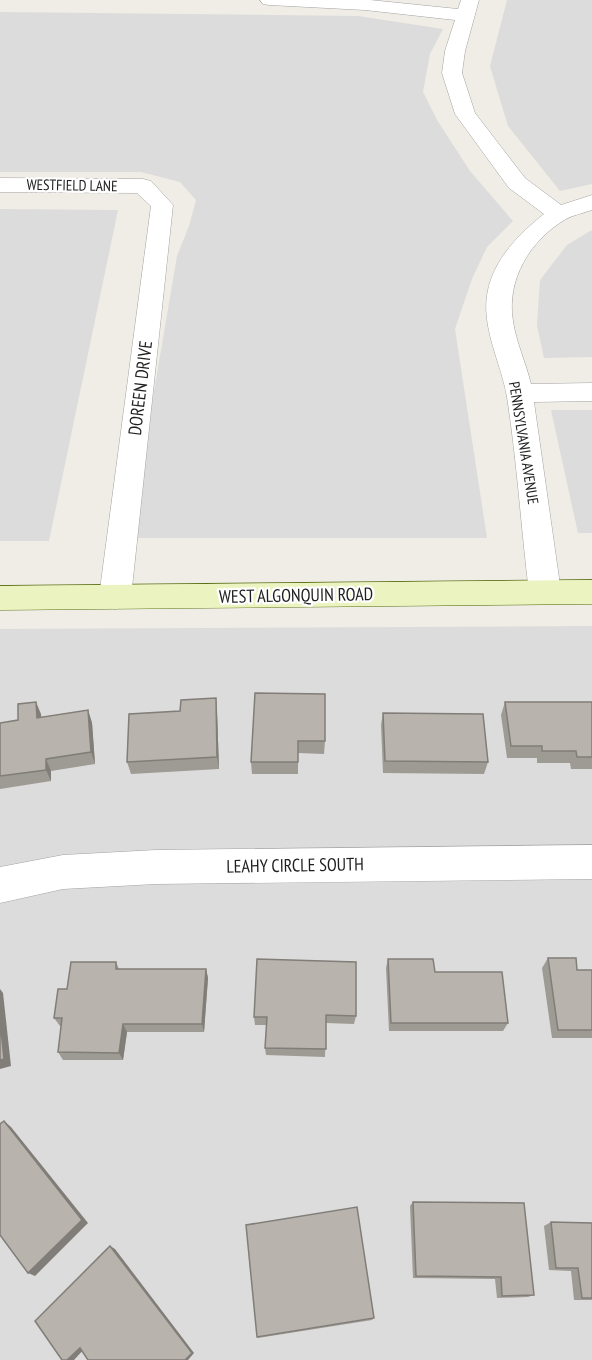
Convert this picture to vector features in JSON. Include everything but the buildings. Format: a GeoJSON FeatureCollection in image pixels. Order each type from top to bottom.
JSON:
{"type":"FeatureCollection","features":[{"type":"Feature","properties":{"kind":"main road","name":"WEST ALGONQUIN ROAD"},"geometry":{"type":"LineString","coordinates":[[0,598],[592,592]]}},
{"type":"Feature","properties":{"kind":"street"},"geometry":{"type":"LineString","coordinates":[[269,0],[467,7],[455,51],[452,73],[465,114],[517,183],[558,214]]}},
{"type":"Feature","properties":{"kind":"street","name":"WESTFIELD LANE"},"geometry":{"type":"LineString","coordinates":[[0,184],[143,186]]}},
{"type":"Feature","properties":{"kind":"street","name":"DOREEN DRIVE"},"geometry":{"type":"LineString","coordinates":[[115,597],[162,205],[143,186]]}},
{"type":"Feature","properties":{"kind":"street","name":"PENNSYLVANIA AVENUE"},"geometry":{"type":"LineString","coordinates":[[545,592],[519,393],[499,328],[499,296],[504,275],[515,256],[535,232],[558,214],[592,202]]}},
{"type":"Feature","properties":{"kind":"street"},"geometry":{"type":"LineString","coordinates":[[519,393],[592,392]]}},
{"type":"Feature","properties":{"kind":"street","name":"LEAHY CIRCLE SOUTH"},"geometry":{"type":"LineString","coordinates":[[0,885],[63,872],[156,867],[592,862]]}},
{"type":"Feature","properties":{"kind":"shaded area"},"geometry":{"type":"Polygon","coordinates":[[[507,0],[592,0],[592,184],[560,191],[508,126],[490,66],[507,0]]]}},
{"type":"Feature","properties":{"kind":"shaded area"},"geometry":{"type":"Polygon","coordinates":[[[0,12],[358,16],[443,29],[430,54],[423,92],[437,120],[470,171],[513,221],[487,247],[472,279],[455,329],[487,538],[129,538],[177,256],[196,200],[180,182],[141,172],[0,172],[0,12]]]}},
{"type":"Feature","properties":{"kind":"shaded area"},"geometry":{"type":"Polygon","coordinates":[[[0,209],[118,210],[49,541],[0,541],[0,209]]]}},
{"type":"Feature","properties":{"kind":"shaded area"},"geometry":{"type":"Polygon","coordinates":[[[592,230],[592,357],[544,358],[537,326],[540,280],[567,245],[592,230]]]}},
{"type":"Feature","properties":{"kind":"shaded area"},"geometry":{"type":"Polygon","coordinates":[[[551,410],[592,410],[592,533],[578,533],[551,410]]]}},
{"type":"Feature","properties":{"kind":"shaded area"},"geometry":{"type":"Polygon","coordinates":[[[592,626],[592,1360],[0,1360],[0,629],[592,626]]]}}]}
